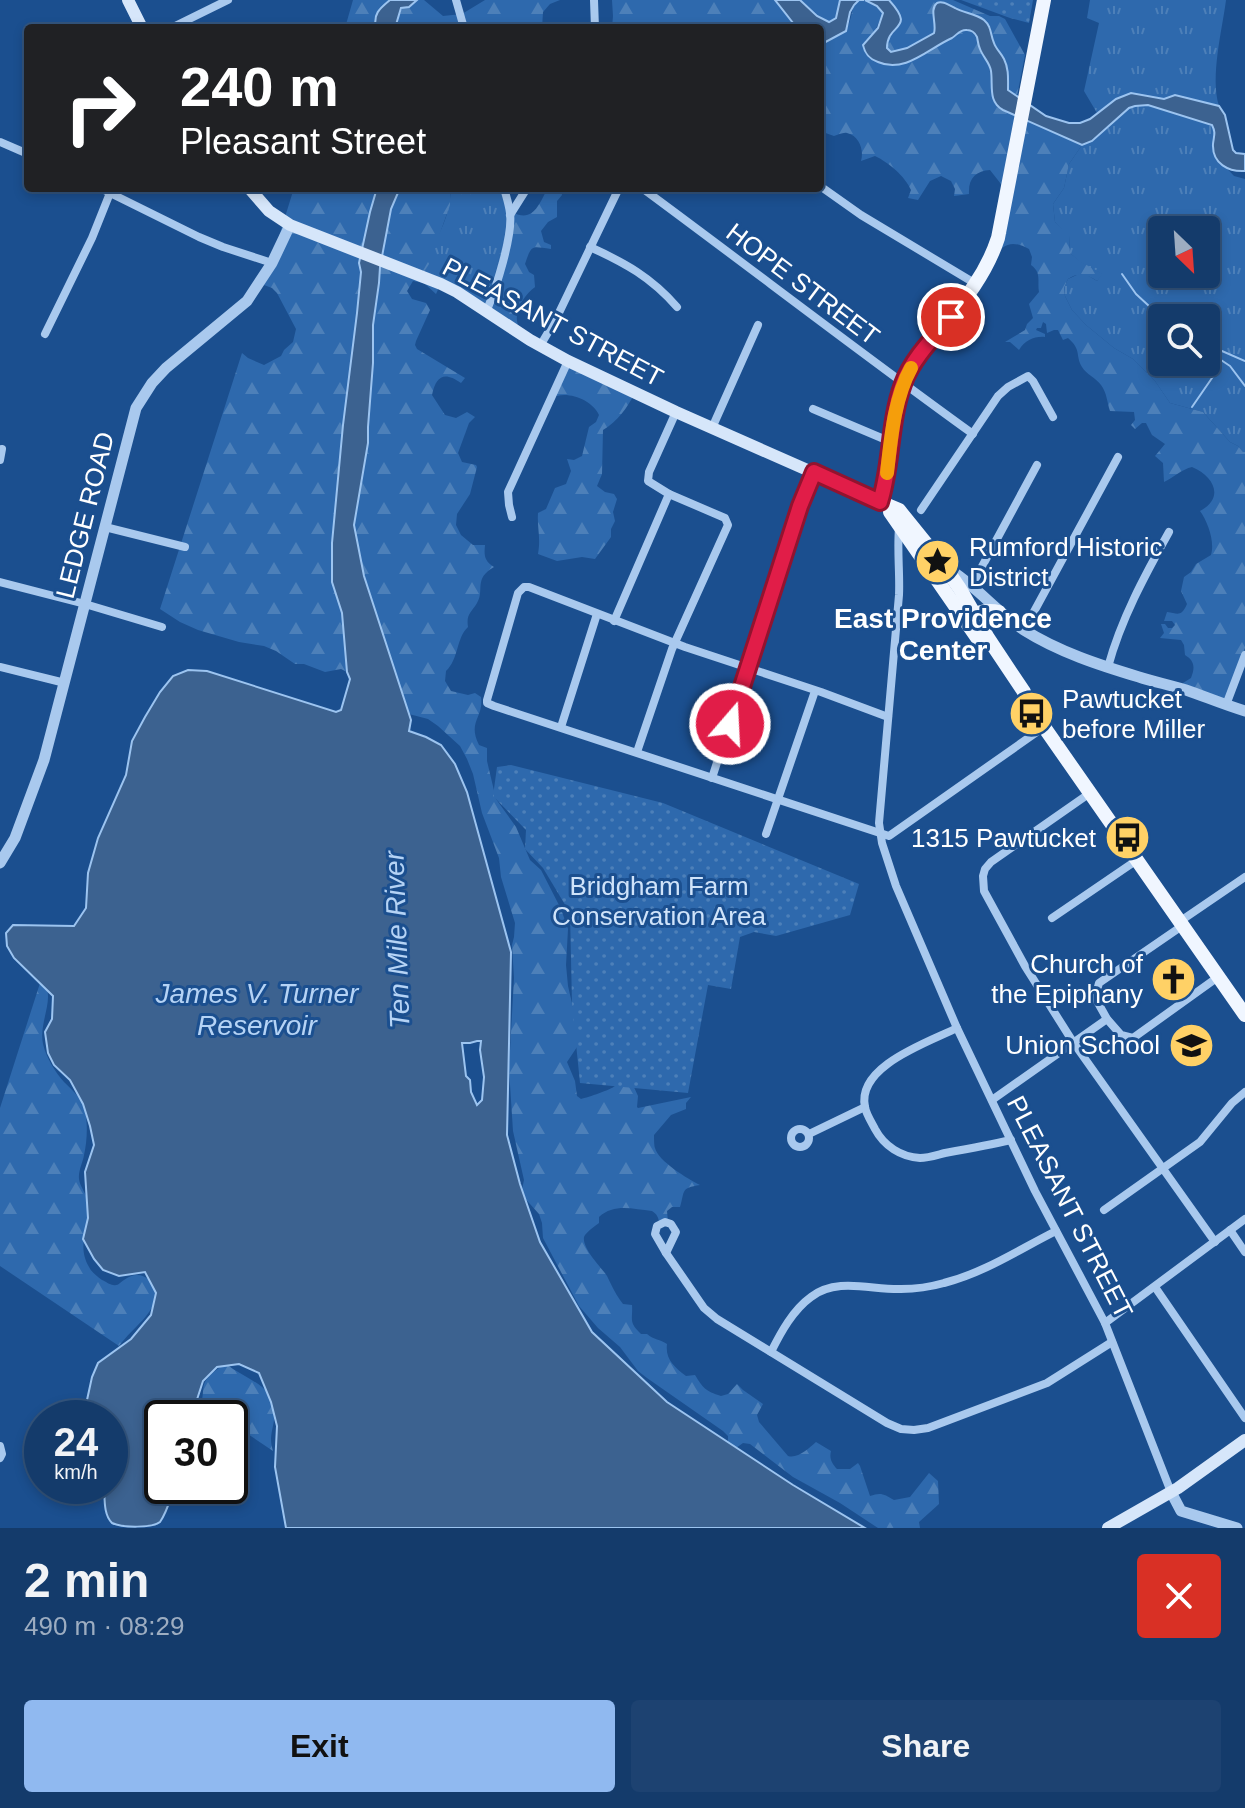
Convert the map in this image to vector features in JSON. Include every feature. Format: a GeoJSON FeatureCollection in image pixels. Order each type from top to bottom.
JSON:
{"type":"FeatureCollection","features":[{"type":"Feature","properties":{"kind":"main road"},"geometry":{"type":"LineString","coordinates":[[128,0],[140,24]]}},
{"type":"Feature","properties":{"kind":"main road"},"geometry":{"type":"LineString","coordinates":[[1044,0],[998,238],[976,285],[918,357],[903,383],[891,442],[885,504],[921,555],[988,638],[1044,727],[1218,977],[1242,1005]]}},
{"type":"Feature","properties":{"kind":"main road","name":"PLEASANT STREET"},"geometry":{"type":"LineString","coordinates":[[252,192],[269,211],[290,225],[441,284],[568,361],[885,504]]}},
{"type":"Feature","properties":{"kind":"main road"},"geometry":{"type":"LineString","coordinates":[[885,504],[899,510],[945,567],[960,589],[969,616]]}},
{"type":"Feature","properties":{"kind":"main road"},"geometry":{"type":"LineString","coordinates":[[969,616],[988,610],[999,612]]}},
{"type":"Feature","properties":{"kind":"main road"},"geometry":{"type":"LineString","coordinates":[[1108,1528],[1171,1492],[1245,1440]]}},
{"type":"Feature","properties":{"kind":"street"},"geometry":{"type":"LineString","coordinates":[[456,0],[463,24]]}},
{"type":"Feature","properties":{"kind":"street"},"geometry":{"type":"LineString","coordinates":[[594,0],[595,24]]}},
{"type":"Feature","properties":{"kind":"street"},"geometry":{"type":"LineString","coordinates":[[179,24],[224,1]]}},
{"type":"Feature","properties":{"kind":"street"},"geometry":{"type":"LineString","coordinates":[[0,142],[24,152]]}},
{"type":"Feature","properties":{"kind":"street"},"geometry":{"type":"LineString","coordinates":[[824,189],[976,285]]}},
{"type":"Feature","properties":{"kind":"street"},"geometry":{"type":"LineString","coordinates":[[487,310],[506,245],[510,215],[505,192]]}},
{"type":"Feature","properties":{"kind":"street"},"geometry":{"type":"LineString","coordinates":[[510,215],[524,192]]}},
{"type":"Feature","properties":{"kind":"street"},"geometry":{"type":"LineString","coordinates":[[540,346],[617,192]]}},
{"type":"Feature","properties":{"kind":"street","name":"HOPE STREET"},"geometry":{"type":"LineString","coordinates":[[647,192],[973,434]]}},
{"type":"Feature","properties":{"kind":"street"},"geometry":{"type":"LineString","coordinates":[[45,334],[92,238],[110,193],[199,237],[272,263]]}},
{"type":"Feature","properties":{"kind":"street","name":"LEDGE ROAD"},"geometry":{"type":"LineString","coordinates":[[0,863],[15,838],[44,760],[133,417],[152,383],[166,368],[247,301],[272,263],[290,225]]}},
{"type":"Feature","properties":{"kind":"street"},"geometry":{"type":"LineString","coordinates":[[590,247],[632,267],[677,307]]}},
{"type":"Feature","properties":{"kind":"street"},"geometry":{"type":"LineString","coordinates":[[712,428],[758,325]]}},
{"type":"Feature","properties":{"kind":"street"},"geometry":{"type":"LineString","coordinates":[[512,517],[508,492],[568,361]]}},
{"type":"Feature","properties":{"kind":"street"},"geometry":{"type":"LineString","coordinates":[[921,510],[998,396],[1008,387],[1028,376],[1053,417]]}},
{"type":"Feature","properties":{"kind":"street"},"geometry":{"type":"LineString","coordinates":[[813,409],[891,442]]}},
{"type":"Feature","properties":{"kind":"street"},"geometry":{"type":"LineString","coordinates":[[637,752],[676,644],[728,525],[725,518],[650,484],[647,477],[676,412]]}},
{"type":"Feature","properties":{"kind":"street"},"geometry":{"type":"LineString","coordinates":[[0,460],[2,449]]}},
{"type":"Feature","properties":{"kind":"street"},"geometry":{"type":"LineString","coordinates":[[1024,630],[1118,457]]}},
{"type":"Feature","properties":{"kind":"street"},"geometry":{"type":"LineString","coordinates":[[972,585],[1037,465]]}},
{"type":"Feature","properties":{"kind":"street"},"geometry":{"type":"LineString","coordinates":[[712,778],[800,506],[814,472]]}},
{"type":"Feature","properties":{"kind":"street"},"geometry":{"type":"LineString","coordinates":[[614,621],[669,494]]}},
{"type":"Feature","properties":{"kind":"street","name":"PLEASANT STREET"},"geometry":{"type":"LineString","coordinates":[[899,525],[897,549],[900,570],[879,823],[887,859],[957,1028],[1056,1231],[1105,1323],[1171,1492]]}},
{"type":"Feature","properties":{"kind":"street"},"geometry":{"type":"LineString","coordinates":[[105,527],[185,547]]}},
{"type":"Feature","properties":{"kind":"street"},"geometry":{"type":"LineString","coordinates":[[1108,667],[1141,582],[1169,532]]}},
{"type":"Feature","properties":{"kind":"street"},"geometry":{"type":"LineString","coordinates":[[900,570],[904,559],[921,555]]}},
{"type":"Feature","properties":{"kind":"street"},"geometry":{"type":"LineString","coordinates":[[945,567],[972,585],[999,612],[1024,630],[1077,656],[1245,711]]}},
{"type":"Feature","properties":{"kind":"street"},"geometry":{"type":"LineString","coordinates":[[0,582],[162,627]]}},
{"type":"Feature","properties":{"kind":"street"},"geometry":{"type":"LineString","coordinates":[[888,717],[676,644],[529,587],[518,593],[487,695],[487,703],[889,836],[1044,727]]}},
{"type":"Feature","properties":{"kind":"street"},"geometry":{"type":"LineString","coordinates":[[561,727],[597,614]]}},
{"type":"Feature","properties":{"kind":"street"},"geometry":{"type":"LineString","coordinates":[[1226,705],[1245,655]]}},
{"type":"Feature","properties":{"kind":"street"},"geometry":{"type":"LineString","coordinates":[[0,667],[65,683]]}},
{"type":"Feature","properties":{"kind":"street"},"geometry":{"type":"LineString","coordinates":[[766,834],[815,691]]}},
{"type":"Feature","properties":{"kind":"street"},"geometry":{"type":"LineString","coordinates":[[1090,793],[991,862],[985,869],[982,881],[987,899],[1073,1042],[1215,1242]]}},
{"type":"Feature","properties":{"kind":"street"},"geometry":{"type":"LineString","coordinates":[[1052,918],[1137,860]]}},
{"type":"Feature","properties":{"kind":"street"},"geometry":{"type":"LineString","coordinates":[[1218,977],[1133,1038],[1121,1035],[1097,1001],[1099,983],[1245,877]]}},
{"type":"Feature","properties":{"kind":"street"},"geometry":{"type":"LineString","coordinates":[[992,1100],[1107,1019]]}},
{"type":"Feature","properties":{"kind":"street"},"geometry":{"type":"LineString","coordinates":[[957,1028],[888,1061],[867,1086],[865,1107],[884,1142],[893,1150],[920,1158],[1011,1140]]}},
{"type":"Feature","properties":{"kind":"street"},"geometry":{"type":"LineString","coordinates":[[1104,1210],[1206,1137],[1232,1103],[1245,1092]]}},
{"type":"Feature","properties":{"kind":"street"},"geometry":{"type":"LineString","coordinates":[[809,1134],[865,1107]]}},
{"type":"Feature","properties":{"kind":"street"},"geometry":{"type":"LineString","coordinates":[[1105,1323],[1245,1219]]}},
{"type":"Feature","properties":{"kind":"street"},"geometry":{"type":"LineString","coordinates":[[1230,1230],[1245,1252]]}},
{"type":"Feature","properties":{"kind":"street"},"geometry":{"type":"LineString","coordinates":[[771,1352],[792,1316],[824,1289],[848,1285],[901,1289],[940,1284],[979,1271],[1056,1231]]}},
{"type":"Feature","properties":{"kind":"street"},"geometry":{"type":"LineString","coordinates":[[666,1253],[704,1308],[717,1319],[901,1429],[928,1428],[1047,1383],[1112,1342]]}},
{"type":"Feature","properties":{"kind":"street"},"geometry":{"type":"LineString","coordinates":[[1155,1287],[1245,1418]]}},
{"type":"Feature","properties":{"kind":"street"},"geometry":{"type":"LineString","coordinates":[[0,1446],[0,1458]]}},
{"type":"Feature","properties":{"kind":"street"},"geometry":{"type":"LineString","coordinates":[[1171,1492],[1181,1511],[1234,1528]]}},
{"type":"Feature","properties":{"kind":"green space"},"geometry":{"type":"Polygon","coordinates":[[[353,0],[390,0],[378,12],[376,24],[346,24],[353,0]]]}},
{"type":"Feature","properties":{"kind":"green space"},"geometry":{"type":"Polygon","coordinates":[[[417,0],[424,0],[443,16],[462,14],[485,0],[560,0],[550,4],[543,12],[542,24],[396,24],[402,8],[410,7],[417,0]]]}},
{"type":"Feature","properties":{"kind":"green space"},"geometry":{"type":"Polygon","coordinates":[[[612,0],[775,0],[794,24],[612,24],[612,0]]]}},
{"type":"Feature","properties":{"kind":"green space"},"geometry":{"type":"Polygon","coordinates":[[[800,0],[840,0],[836,18],[829,22],[817,16],[800,0]]]}},
{"type":"Feature","properties":{"kind":"green space"},"geometry":{"type":"Polygon","coordinates":[[[859,0],[879,7],[883,13],[873,35],[865,41],[882,64],[895,64],[922,56],[960,31],[970,31],[977,37],[980,51],[989,64],[993,100],[997,107],[1082,145],[1069,164],[1064,188],[1053,204],[1055,222],[1071,233],[1070,253],[1103,274],[1097,281],[1082,275],[1068,279],[1065,296],[1072,310],[1114,348],[1133,359],[1155,381],[1170,403],[1203,412],[1230,442],[1245,452],[1245,648],[1224,701],[1181,687],[1191,678],[1192,662],[1185,655],[1181,640],[1160,638],[1164,633],[1161,624],[1168,628],[1175,625],[1172,621],[1164,621],[1167,612],[1181,613],[1187,604],[1181,591],[1184,577],[1196,564],[1211,555],[1210,532],[1200,511],[1212,500],[1214,488],[1211,481],[1192,467],[1164,482],[1163,463],[1155,456],[1165,444],[1152,435],[1146,423],[1135,429],[1131,425],[1135,420],[1134,412],[1110,411],[1103,388],[1082,367],[1077,349],[1068,338],[1063,340],[1058,330],[1047,333],[1043,322],[1041,328],[1036,330],[1045,337],[1030,339],[1019,350],[1010,342],[1005,342],[1025,330],[1033,318],[1029,304],[1039,292],[1038,274],[1031,265],[1029,249],[1015,244],[1002,248],[1001,184],[990,170],[977,174],[972,180],[969,194],[954,196],[951,181],[941,176],[930,181],[918,200],[908,198],[911,190],[891,166],[875,156],[861,161],[861,149],[855,137],[847,133],[834,136],[824,132],[824,43],[840,35],[850,22],[859,0]]]}},
{"type":"Feature","properties":{"kind":"green space"},"geometry":{"type":"Polygon","coordinates":[[[889,0],[953,0],[1005,19],[1025,55],[1017,96],[1008,90],[1006,63],[994,45],[991,28],[980,18],[945,3],[935,5],[937,28],[934,33],[907,48],[889,51],[886,44],[901,16],[889,0]]]}},
{"type":"Feature","properties":{"kind":"green space"},"geometry":{"type":"Polygon","coordinates":[[[961,0],[1033,0],[1029,23],[961,0]]]}},
{"type":"Feature","properties":{"kind":"green space"},"geometry":{"type":"Polygon","coordinates":[[[1090,0],[1226,0],[1216,67],[1219,106],[1175,95],[1164,99],[1116,99],[1097,113],[1084,91],[1099,23],[1087,18],[1090,0]]]}},
{"type":"Feature","properties":{"kind":"green space"},"geometry":{"type":"Polygon","coordinates":[[[1148,105],[1212,125],[1216,156],[1234,176],[1245,179],[1245,452],[1230,442],[1203,412],[1170,403],[1150,376],[1220,376],[1220,304],[1148,304],[1148,374],[1133,359],[1086,325],[1072,310],[1065,296],[1068,279],[1079,274],[1097,281],[1102,274],[1070,253],[1069,236],[1055,222],[1053,204],[1064,188],[1069,164],[1082,145],[1092,141],[1129,108],[1148,105]]]}},
{"type":"Feature","properties":{"kind":"green space"},"geometry":{"type":"Polygon","coordinates":[[[293,192],[376,192],[359,263],[357,313],[332,537],[331,578],[342,613],[347,672],[341,669],[325,672],[295,664],[264,646],[198,630],[160,609],[242,353],[264,365],[281,356],[293,342],[296,329],[277,293],[264,285],[293,192]]]}},
{"type":"Feature","properties":{"kind":"green space"},"geometry":{"type":"Polygon","coordinates":[[[398,192],[450,192],[450,205],[424,272],[441,283],[436,294],[424,283],[413,281],[407,291],[412,299],[426,303],[430,310],[416,341],[417,349],[465,378],[461,383],[450,377],[442,377],[432,395],[445,415],[456,418],[467,412],[475,417],[469,423],[458,453],[462,462],[477,467],[470,494],[457,514],[456,525],[461,535],[473,545],[485,545],[485,558],[494,567],[482,580],[479,598],[468,616],[468,627],[446,671],[445,681],[451,691],[468,695],[475,693],[481,697],[475,725],[476,737],[479,745],[487,748],[496,799],[516,827],[530,860],[541,870],[568,929],[568,986],[578,1029],[577,1047],[567,1062],[577,1096],[581,1099],[615,1086],[633,1085],[638,1096],[638,1108],[691,1097],[686,1109],[671,1115],[654,1135],[654,1145],[667,1164],[700,1185],[686,1189],[680,1207],[667,1211],[668,1222],[659,1224],[652,1211],[624,1208],[605,1213],[584,1237],[586,1247],[623,1304],[632,1305],[634,1327],[641,1334],[667,1344],[667,1354],[674,1366],[686,1376],[695,1375],[708,1391],[721,1396],[728,1394],[737,1384],[763,1404],[757,1415],[759,1422],[788,1456],[807,1450],[816,1442],[831,1451],[831,1461],[837,1469],[850,1469],[858,1463],[870,1496],[882,1494],[894,1500],[910,1497],[929,1473],[938,1481],[939,1504],[919,1522],[920,1528],[878,1528],[793,1477],[750,1444],[743,1443],[736,1448],[728,1444],[728,1436],[723,1431],[638,1371],[620,1347],[579,1306],[543,1238],[539,1214],[521,1194],[524,1180],[513,1131],[509,1069],[515,923],[501,877],[499,858],[482,813],[473,774],[460,746],[428,719],[409,714],[364,576],[354,525],[368,443],[373,325],[391,209],[398,192]]]}},
{"type":"Feature","properties":{"kind":"green space"},"geometry":{"type":"Polygon","coordinates":[[[450,192],[506,192],[510,213],[487,307],[424,272],[450,201],[450,192]]]}},
{"type":"Feature","properties":{"kind":"green space"},"geometry":{"type":"Polygon","coordinates":[[[546,192],[562,192],[557,201],[557,217],[541,231],[544,242],[551,245],[551,249],[531,249],[525,264],[534,275],[535,287],[520,304],[518,325],[487,307],[510,211],[524,215],[538,207],[546,192]]]}},
{"type":"Feature","properties":{"kind":"green space"},"geometry":{"type":"Polygon","coordinates":[[[565,366],[635,393],[622,414],[603,430],[602,474],[597,486],[614,494],[617,499],[611,537],[595,559],[582,557],[557,561],[538,554],[538,513],[546,509],[555,488],[566,484],[571,471],[567,459],[582,456],[589,427],[599,415],[581,399],[569,395],[557,396],[552,392],[565,366]]]}},
{"type":"Feature","properties":{"kind":"green space","name":"Bridgham Farm Conservation Area"},"geometry":{"type":"Polygon","coordinates":[[[511,765],[663,803],[859,884],[850,915],[776,936],[754,932],[740,937],[731,989],[708,985],[688,1093],[580,1083],[572,1004],[570,913],[543,868],[525,849],[526,830],[493,796],[497,767],[511,765]]]}},
{"type":"Feature","properties":{"kind":"green space"},"geometry":{"type":"Polygon","coordinates":[[[41,980],[48,993],[42,1035],[44,1049],[57,1074],[79,1098],[86,1116],[86,1144],[79,1176],[89,1210],[85,1258],[93,1273],[110,1284],[117,1285],[139,1275],[152,1282],[159,1291],[147,1314],[119,1346],[0,1266],[0,1108],[41,980]]]}},
{"type":"Feature","properties":{"kind":"green space"},"geometry":{"type":"Polygon","coordinates":[[[226,1364],[267,1392],[274,1409],[273,1451],[248,1434],[248,1400],[201,1400],[205,1382],[226,1364]]]}},
{"type":"Feature","properties":{"kind":"water"},"geometry":{"type":"Polygon","coordinates":[[[390,0],[417,0],[409,7],[401,8],[396,24],[376,24],[375,19],[390,0]]]}},
{"type":"Feature","properties":{"kind":"water"},"geometry":{"type":"Polygon","coordinates":[[[775,0],[800,0],[817,16],[829,22],[836,18],[840,0],[859,0],[850,12],[846,31],[824,43],[824,24],[794,24],[775,0]]]}},
{"type":"Feature","properties":{"kind":"water"},"geometry":{"type":"Polygon","coordinates":[[[865,0],[889,0],[897,10],[901,22],[888,40],[887,48],[891,52],[907,48],[934,33],[934,9],[939,2],[981,18],[988,25],[1006,63],[1008,90],[1046,116],[1069,123],[1090,119],[1116,99],[1131,93],[1164,99],[1175,95],[1219,106],[1225,115],[1233,150],[1245,154],[1245,171],[1233,170],[1218,162],[1213,151],[1212,125],[1148,105],[1129,108],[1092,141],[1082,145],[1003,110],[995,103],[990,68],[979,48],[977,37],[970,31],[960,31],[916,58],[898,65],[875,61],[868,56],[863,45],[878,28],[883,13],[865,0]]]}},
{"type":"Feature","properties":{"kind":"water","name":"James V. Turner Reservoir"},"geometry":{"type":"Polygon","coordinates":[[[376,192],[398,192],[391,209],[380,267],[373,325],[368,443],[354,525],[364,576],[411,720],[409,731],[441,745],[455,764],[467,792],[511,952],[507,1135],[540,1242],[592,1332],[667,1402],[865,1528],[286,1528],[275,1467],[277,1426],[271,1402],[259,1373],[239,1364],[217,1367],[203,1381],[197,1400],[144,1400],[144,1504],[169,1504],[156,1524],[123,1526],[112,1523],[107,1515],[105,1504],[128,1504],[128,1400],[87,1400],[92,1377],[98,1363],[131,1339],[151,1315],[156,1293],[145,1272],[119,1276],[103,1270],[83,1239],[88,1218],[85,1172],[94,1145],[90,1126],[70,1080],[54,1065],[48,1053],[45,1032],[52,1019],[53,996],[14,958],[7,946],[6,933],[13,925],[74,926],[86,908],[88,873],[98,838],[126,775],[132,741],[160,692],[173,676],[188,670],[207,671],[336,712],[341,710],[350,679],[342,613],[332,582],[332,543],[361,272],[359,263],[376,192]],[[481,1041],[462,1043],[466,1076],[477,1105],[482,1100],[481,1041]]]}},
{"type":"Feature","properties":{"kind":"waterway"},"geometry":{"type":"LineString","coordinates":[[1122,274],[1148,305]]}},
{"type":"Feature","properties":{"kind":"waterway"},"geometry":{"type":"LineString","coordinates":[[1220,350],[1245,361]]}},
{"type":"Feature","properties":{"kind":"waterway"},"geometry":{"type":"LineString","coordinates":[[1220,358],[1245,386]]}},
{"type":"Feature","properties":{"kind":"waterway"},"geometry":{"type":"LineString","coordinates":[[1192,407],[1221,360]]}},
{"type":"Feature","properties":{"kind":"slow traffic"},"geometry":{"type":"LineString","coordinates":[[887,473],[897,408],[903,383],[911,368]]}},
{"type":"Feature","properties":{"kind":"place","name":"Rumford Historic District"},"geometry":{"type":"Point","coordinates":[938,562]}},
{"type":"Feature","properties":{"kind":"place","name":"Pawtucket before Miller"},"geometry":{"type":"Point","coordinates":[1031,714]}},
{"type":"Feature","properties":{"kind":"place","name":"1315 Pawtucket"},"geometry":{"type":"Point","coordinates":[1127,838]}},
{"type":"Feature","properties":{"kind":"place","name":"Church of the Epiphany"},"geometry":{"type":"Point","coordinates":[1174,979]}},
{"type":"Feature","properties":{"kind":"place","name":"Union School"},"geometry":{"type":"Point","coordinates":[1191,1045]}},
{"type":"Feature","properties":{"kind":"district","name":"East Providence Center"},"geometry":{"type":"Point","coordinates":[943,634]}},
{"type":"Feature","properties":{"kind":"route"},"geometry":{"type":"LineString","coordinates":[[730,724],[800,506],[814,472],[880,502],[886,485],[903,383],[918,357],[951,317]]}},
{"type":"Feature","properties":{"kind":"water label","name":"Ten Mile River"},"geometry":{"type":"Point","coordinates":[397,940]}}]}
